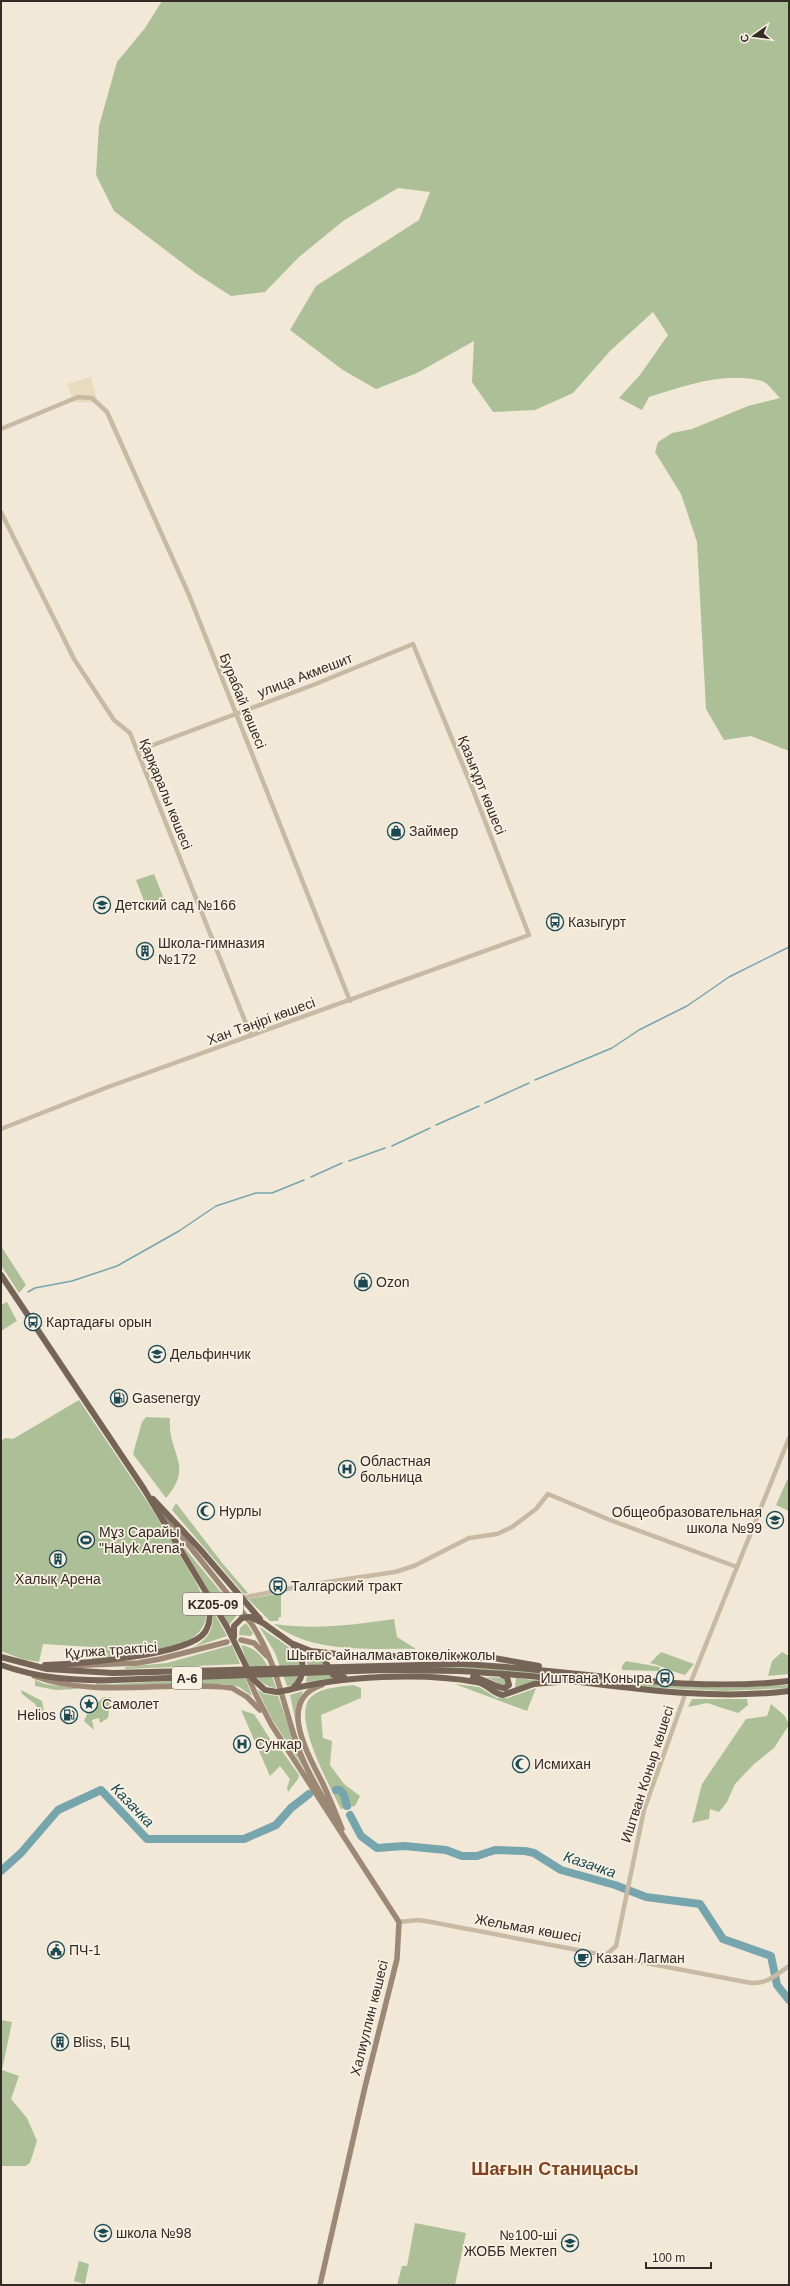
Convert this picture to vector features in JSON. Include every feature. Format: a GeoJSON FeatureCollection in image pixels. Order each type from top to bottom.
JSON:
{"type":"FeatureCollection","features":[{"type":"Feature","properties":{"kind":"main road","name":"KZ05-09"},"geometry":{"type":"LineString","coordinates":[[1,1275],[144,1489],[231,1635],[236,1646]]}},
{"type":"Feature","properties":{"kind":"main road","name":"KZ05-09"},"geometry":{"type":"LineString","coordinates":[[144,1489],[199,1548],[263,1623]]}},
{"type":"Feature","properties":{"kind":"main road"},"geometry":{"type":"LineString","coordinates":[[144,1489],[182,1539],[251,1623],[268,1651],[280,1685],[299,1752],[358,1858]]}},
{"type":"Feature","properties":{"kind":"main road"},"geometry":{"type":"LineString","coordinates":[[45,1665],[92,1662],[139,1655],[177,1647],[196,1640],[206,1632],[210,1614],[206,1597],[194,1573]]}},
{"type":"Feature","properties":{"kind":"main road"},"geometry":{"type":"LineString","coordinates":[[399,1922],[271,1724],[255,1693],[236,1646],[234,1626],[242,1618],[250,1617],[263,1623],[291,1643],[321,1656],[333,1675],[337,1677],[393,1674],[461,1676],[488,1680],[501,1688],[508,1687],[510,1683],[508,1677],[493,1673]]}},
{"type":"Feature","properties":{"kind":"main road"},"geometry":{"type":"LineString","coordinates":[[240,1640],[254,1643],[262,1649],[270,1659],[280,1685]]}},
{"type":"Feature","properties":{"kind":"main road","name":"Құлжа трактісі"},"geometry":{"type":"LineString","coordinates":[[18,1662],[77,1667],[138,1663],[160,1660],[227,1642]]}},
{"type":"Feature","properties":{"kind":"main road"},"geometry":{"type":"LineString","coordinates":[[290,1689],[300,1682],[303,1669],[300,1655],[291,1643]]}},
{"type":"Feature","properties":{"kind":"main road"},"geometry":{"type":"LineString","coordinates":[[311,1651],[346,1655],[494,1658],[560,1671]]}},
{"type":"Feature","properties":{"kind":"main road","name":"A-6"},"geometry":{"type":"LineString","coordinates":[[1,1657],[18,1662]]}},
{"type":"Feature","properties":{"kind":"main road","name":"Шығыс айналма автокөлік жолы"},"geometry":{"type":"LineString","coordinates":[[18,1662],[47,1669],[113,1673],[384,1670],[458,1671],[493,1673],[644,1690],[737,1694],[789,1691]]}},
{"type":"Feature","properties":{"kind":"main road"},"geometry":{"type":"LineString","coordinates":[[244,1664],[252,1678],[262,1688],[277,1692],[330,1682],[401,1677],[464,1680],[482,1683],[503,1695],[542,1683],[588,1684]]}},
{"type":"Feature","properties":{"kind":"main road","name":"Шығыс айналма автокөлік жолы"},"geometry":{"type":"LineString","coordinates":[[30,1675],[65,1680],[114,1680],[459,1664],[560,1671],[690,1684],[735,1684],[789,1681]]}},
{"type":"Feature","properties":{"kind":"main road","name":"A-6"},"geometry":{"type":"LineString","coordinates":[[1,1665],[30,1675]]}},
{"type":"Feature","properties":{"kind":"main road"},"geometry":{"type":"LineString","coordinates":[[30,1675],[57,1683],[90,1687],[232,1688],[240,1691],[252,1701],[271,1724]]}},
{"type":"Feature","properties":{"kind":"main road"},"geometry":{"type":"LineString","coordinates":[[330,1682],[317,1686],[305,1694],[299,1704],[298,1718],[306,1750],[342,1829]]}},
{"type":"Feature","properties":{"kind":"main road","name":"Халиуллин көшесі"},"geometry":{"type":"LineString","coordinates":[[320,2285],[365,2087],[397,1959],[399,1922]]}},
{"type":"Feature","properties":{"kind":"street","name":"Бурабай көшесі"},"geometry":{"type":"LineString","coordinates":[[1,428],[78,397],[92,398],[107,412],[190,595],[350,1001]]}},
{"type":"Feature","properties":{"kind":"street","name":"Қарқаралы көшесі"},"geometry":{"type":"LineString","coordinates":[[1,512],[74,659],[114,720],[130,733],[251,1036]]}},
{"type":"Feature","properties":{"kind":"street","name":"улица Акмешит"},"geometry":{"type":"LineString","coordinates":[[137,751],[413,644]]}},
{"type":"Feature","properties":{"kind":"street","name":"Қазығұрт көшесі"},"geometry":{"type":"LineString","coordinates":[[413,644],[473,790],[530,935]]}},
{"type":"Feature","properties":{"kind":"street","name":"Хан Тәңірі көшесі"},"geometry":{"type":"LineString","coordinates":[[1,1129],[108,1087],[530,935]]}},
{"type":"Feature","properties":{"kind":"street"},"geometry":{"type":"LineString","coordinates":[[690,1684],[789,1438]]}},
{"type":"Feature","properties":{"kind":"street"},"geometry":{"type":"LineString","coordinates":[[241,1598],[307,1585],[394,1572],[414,1566],[469,1538],[497,1534],[512,1527],[536,1509],[548,1494],[617,1522],[737,1566]]}},
{"type":"Feature","properties":{"kind":"street","name":"Иштван Коныр көшесі"},"geometry":{"type":"LineString","coordinates":[[607,1954],[616,1946],[644,1810],[686,1692]]}},
{"type":"Feature","properties":{"kind":"street","name":"Жельмая көшесі"},"geometry":{"type":"LineString","coordinates":[[399,1922],[418,1920],[607,1954],[751,1983],[761,1983],[770,1980],[788,1967]]}},
{"type":"Feature","properties":{"kind":"green space"},"geometry":{"type":"Polygon","coordinates":[[[162,1],[789,1],[789,751],[751,736],[724,740],[706,709],[697,542],[681,494],[655,452],[658,442],[672,433],[692,429],[748,406],[780,398],[762,381],[748,378],[734,378],[690,384],[649,397],[642,410],[619,398],[640,375],[668,335],[653,312],[610,351],[573,393],[535,410],[493,412],[472,382],[474,341],[417,373],[376,389],[343,370],[290,330],[316,286],[419,220],[430,192],[398,188],[343,221],[299,257],[265,292],[231,296],[197,274],[114,211],[96,175],[99,126],[117,62],[145,28],[162,1]]]}},
{"type":"Feature","properties":{"kind":"green space"},"geometry":{"type":"Polygon","coordinates":[[[154,874],[164,899],[146,906],[136,880],[154,874]]]}},
{"type":"Feature","properties":{"kind":"green space"},"geometry":{"type":"Polygon","coordinates":[[[1,1246],[26,1285],[19,1293],[1,1265],[1,1246]]]}},
{"type":"Feature","properties":{"kind":"green space"},"geometry":{"type":"Polygon","coordinates":[[[7,1302],[17,1321],[1,1331],[1,1305],[7,1302]]]}},
{"type":"Feature","properties":{"kind":"green space","name":"Мұз Сарайы \"Halyk Arena\""},"geometry":{"type":"Polygon","coordinates":[[[79,1400],[154,1512],[194,1579],[205,1602],[206,1620],[199,1632],[190,1639],[178,1645],[164,1649],[133,1655],[92,1659],[92,1647],[43,1644],[39,1662],[22,1659],[1,1651],[1,1441],[5,1438],[13,1439],[79,1400]]]}},
{"type":"Feature","properties":{"kind":"green space"},"geometry":{"type":"Polygon","coordinates":[[[146,1417],[170,1418],[172,1441],[179,1467],[178,1476],[174,1486],[166,1498],[133,1454],[142,1422],[146,1417]]]}},
{"type":"Feature","properties":{"kind":"green space"},"geometry":{"type":"Polygon","coordinates":[[[787,1480],[789,1480],[789,1511],[776,1505],[787,1480]]]}},
{"type":"Feature","properties":{"kind":"green space"},"geometry":{"type":"Polygon","coordinates":[[[176,1503],[223,1564],[248,1593],[244,1594],[172,1510],[176,1503]]]}},
{"type":"Feature","properties":{"kind":"green space"},"geometry":{"type":"Polygon","coordinates":[[[179,1541],[233,1607],[231,1608],[236,1616],[229,1625],[179,1541]]]}},
{"type":"Feature","properties":{"kind":"green space"},"geometry":{"type":"Polygon","coordinates":[[[281,1593],[281,1617],[279,1617],[278,1621],[270,1621],[248,1599],[281,1593]]]}},
{"type":"Feature","properties":{"kind":"green space"},"geometry":{"type":"Polygon","coordinates":[[[212,1609],[227,1636],[191,1648],[202,1641],[209,1633],[213,1622],[212,1609]]]}},
{"type":"Feature","properties":{"kind":"green space"},"geometry":{"type":"Polygon","coordinates":[[[394,1619],[397,1637],[416,1649],[361,1649],[324,1645],[289,1634],[274,1624],[320,1627],[394,1619]]]}},
{"type":"Feature","properties":{"kind":"green space"},"geometry":{"type":"Polygon","coordinates":[[[246,1623],[253,1633],[251,1636],[239,1635],[240,1628],[246,1623]]]}},
{"type":"Feature","properties":{"kind":"green space"},"geometry":{"type":"Polygon","coordinates":[[[259,1626],[298,1655],[301,1665],[301,1675],[293,1685],[287,1686],[275,1653],[259,1626]]]}},
{"type":"Feature","properties":{"kind":"green space"},"geometry":{"type":"Polygon","coordinates":[[[232,1645],[240,1664],[125,1669],[125,1667],[167,1663],[232,1645]]]}},
{"type":"Feature","properties":{"kind":"green space"},"geometry":{"type":"Polygon","coordinates":[[[241,1645],[249,1647],[260,1655],[268,1667],[276,1688],[263,1683],[257,1678],[249,1665],[241,1645]]]}},
{"type":"Feature","properties":{"kind":"green space"},"geometry":{"type":"Polygon","coordinates":[[[661,1652],[694,1664],[685,1675],[650,1663],[661,1652]]]}},
{"type":"Feature","properties":{"kind":"green space"},"geometry":{"type":"Polygon","coordinates":[[[782,1652],[789,1656],[789,1674],[768,1676],[772,1661],[782,1652]]]}},
{"type":"Feature","properties":{"kind":"green space"},"geometry":{"type":"Polygon","coordinates":[[[306,1654],[321,1660],[334,1678],[306,1682],[308,1670],[306,1654]]]}},
{"type":"Feature","properties":{"kind":"green space"},"geometry":{"type":"Polygon","coordinates":[[[626,1661],[660,1667],[659,1671],[622,1670],[622,1666],[626,1661]]]}},
{"type":"Feature","properties":{"kind":"green space"},"geometry":{"type":"Polygon","coordinates":[[[426,1666],[507,1669],[645,1684],[725,1688],[789,1685],[789,1688],[725,1691],[644,1687],[427,1668],[426,1666]]]}},
{"type":"Feature","properties":{"kind":"green space"},"geometry":{"type":"Polygon","coordinates":[[[245,1677],[252,1696],[239,1687],[223,1684],[168,1686],[96,1685],[96,1683],[113,1684],[245,1677]]]}},
{"type":"Feature","properties":{"kind":"green space"},"geometry":{"type":"Polygon","coordinates":[[[486,1677],[504,1678],[507,1681],[505,1685],[502,1685],[486,1677]]]}},
{"type":"Feature","properties":{"kind":"green space"},"geometry":{"type":"Polygon","coordinates":[[[516,1678],[542,1681],[515,1688],[516,1678]]]}},
{"type":"Feature","properties":{"kind":"green space"},"geometry":{"type":"Polygon","coordinates":[[[35,1680],[45,1684],[76,1689],[56,1690],[35,1686],[35,1680]]]}},
{"type":"Feature","properties":{"kind":"green space"},"geometry":{"type":"Polygon","coordinates":[[[455,1684],[479,1687],[497,1698],[508,1698],[536,1688],[527,1711],[455,1684]]]}},
{"type":"Feature","properties":{"kind":"green space"},"geometry":{"type":"Polygon","coordinates":[[[353,1685],[361,1688],[361,1698],[321,1715],[323,1738],[332,1741],[330,1765],[344,1784],[360,1796],[355,1806],[341,1809],[321,1769],[308,1734],[305,1718],[306,1705],[316,1693],[332,1688],[353,1685]]]}},
{"type":"Feature","properties":{"kind":"green space"},"geometry":{"type":"Polygon","coordinates":[[[257,1689],[264,1694],[278,1696],[303,1767],[272,1719],[257,1689]]]}},
{"type":"Feature","properties":{"kind":"green space"},"geometry":{"type":"Polygon","coordinates":[[[21,1690],[42,1701],[46,1723],[35,1704],[22,1694],[21,1690]]]}},
{"type":"Feature","properties":{"kind":"green space"},"geometry":{"type":"Polygon","coordinates":[[[303,1691],[296,1707],[296,1723],[290,1695],[303,1691]]]}},
{"type":"Feature","properties":{"kind":"green space"},"geometry":{"type":"Polygon","coordinates":[[[104,1697],[111,1697],[108,1718],[100,1723],[99,1718],[92,1720],[94,1730],[84,1721],[89,1710],[104,1697]]]}},
{"type":"Feature","properties":{"kind":"green space"},"geometry":{"type":"Polygon","coordinates":[[[692,1699],[747,1699],[748,1705],[738,1713],[707,1703],[688,1707],[692,1699]]]}},
{"type":"Feature","properties":{"kind":"green space"},"geometry":{"type":"Polygon","coordinates":[[[771,1704],[785,1716],[789,1725],[774,1748],[754,1764],[735,1784],[727,1802],[719,1812],[710,1809],[709,1819],[692,1823],[702,1784],[746,1719],[767,1716],[771,1704]]]}},
{"type":"Feature","properties":{"kind":"green space"},"geometry":{"type":"Polygon","coordinates":[[[241,1710],[254,1714],[274,1745],[277,1744],[299,1775],[298,1779],[288,1792],[287,1788],[290,1779],[280,1766],[270,1776],[241,1710]]]}},
{"type":"Feature","properties":{"kind":"green space"},"geometry":{"type":"Polygon","coordinates":[[[1,2020],[12,2022],[2,2070],[19,2076],[11,2099],[27,2118],[37,2141],[30,2163],[25,2166],[1,2166],[1,2020]]]}},
{"type":"Feature","properties":{"kind":"green space"},"geometry":{"type":"Polygon","coordinates":[[[415,2223],[466,2233],[455,2285],[397,2285],[402,2266],[407,2266],[415,2223]]]}},
{"type":"Feature","properties":{"kind":"green space"},"geometry":{"type":"Polygon","coordinates":[[[79,2261],[89,2264],[85,2284],[74,2281],[79,2261]]]}},
{"type":"Feature","properties":{"kind":"shaded area"},"geometry":{"type":"Polygon","coordinates":[[[91,377],[98,403],[74,402],[67,384],[91,377]]]}},
{"type":"Feature","properties":{"kind":"waterway"},"geometry":{"type":"LineString","coordinates":[[535,1080],[612,1048],[639,1030],[687,1006],[729,977],[789,947]]}},
{"type":"Feature","properties":{"kind":"waterway"},"geometry":{"type":"LineString","coordinates":[[485,1103],[529,1083]]}},
{"type":"Feature","properties":{"kind":"waterway"},"geometry":{"type":"LineString","coordinates":[[436,1125],[479,1106]]}},
{"type":"Feature","properties":{"kind":"waterway"},"geometry":{"type":"LineString","coordinates":[[392,1146],[430,1128]]}},
{"type":"Feature","properties":{"kind":"waterway"},"geometry":{"type":"LineString","coordinates":[[349,1161],[385,1148]]}},
{"type":"Feature","properties":{"kind":"waterway"},"geometry":{"type":"LineString","coordinates":[[311,1177],[342,1163]]}},
{"type":"Feature","properties":{"kind":"waterway"},"geometry":{"type":"LineString","coordinates":[[28,1292],[35,1288],[72,1281],[117,1266],[179,1231],[216,1206],[256,1193],[272,1193],[304,1180]]}},
{"type":"Feature","properties":{"kind":"waterway","name":"Казачка"},"geometry":{"type":"LineString","coordinates":[[1,1871],[21,1853],[58,1810],[101,1790],[147,1839],[244,1839],[276,1825],[291,1808],[309,1794]]}},
{"type":"Feature","properties":{"kind":"waterway","name":"Казачка"},"geometry":{"type":"LineString","coordinates":[[336,1790],[340,1790],[344,1795],[347,1806]]}},
{"type":"Feature","properties":{"kind":"waterway","name":"Казачка"},"geometry":{"type":"LineString","coordinates":[[350,1815],[361,1836],[377,1848],[404,1846],[446,1850],[462,1856],[477,1856],[495,1850],[525,1851],[534,1853],[561,1870],[615,1885],[646,1897],[700,1904],[723,1939],[771,1956],[777,1985],[789,2000]]}},
{"type":"Feature","properties":{"kind":"place","name":"Займер"},"geometry":{"type":"Point","coordinates":[396,831]}},
{"type":"Feature","properties":{"kind":"place","name":"Детский сад №166"},"geometry":{"type":"Point","coordinates":[102,905]}},
{"type":"Feature","properties":{"kind":"place","name":"Казыгурт"},"geometry":{"type":"Point","coordinates":[555,922]}},
{"type":"Feature","properties":{"kind":"place","name":"Школа-гимназия №172"},"geometry":{"type":"Point","coordinates":[145,951]}},
{"type":"Feature","properties":{"kind":"place","name":"Ozon"},"geometry":{"type":"Point","coordinates":[363,1282]}},
{"type":"Feature","properties":{"kind":"place","name":"Картадағы орын"},"geometry":{"type":"Point","coordinates":[33,1322]}},
{"type":"Feature","properties":{"kind":"place","name":"Дельфинчик"},"geometry":{"type":"Point","coordinates":[157,1354]}},
{"type":"Feature","properties":{"kind":"place","name":"Gasenergy"},"geometry":{"type":"Point","coordinates":[119,1398]}},
{"type":"Feature","properties":{"kind":"place","name":"Областная больница"},"geometry":{"type":"Point","coordinates":[347,1469]}},
{"type":"Feature","properties":{"kind":"place","name":"Нурлы"},"geometry":{"type":"Point","coordinates":[206,1511]}},
{"type":"Feature","properties":{"kind":"place","name":"Общеобразовательная школа №99"},"geometry":{"type":"Point","coordinates":[775,1520]}},
{"type":"Feature","properties":{"kind":"place","name":"Мұз Сарайы \"Halyk Arena\""},"geometry":{"type":"Point","coordinates":[86,1540]}},
{"type":"Feature","properties":{"kind":"place","name":"Халық Арена"},"geometry":{"type":"Point","coordinates":[58,1559]}},
{"type":"Feature","properties":{"kind":"place","name":"Талгарский тракт"},"geometry":{"type":"Point","coordinates":[278,1586]}},
{"type":"Feature","properties":{"kind":"place","name":"Иштвана Коныра"},"geometry":{"type":"Point","coordinates":[665,1678]}},
{"type":"Feature","properties":{"kind":"place","name":"Самолет"},"geometry":{"type":"Point","coordinates":[89,1704]}},
{"type":"Feature","properties":{"kind":"place","name":"Helios"},"geometry":{"type":"Point","coordinates":[69,1715]}},
{"type":"Feature","properties":{"kind":"place","name":"Сункар"},"geometry":{"type":"Point","coordinates":[242,1744]}},
{"type":"Feature","properties":{"kind":"place","name":"Исмихан"},"geometry":{"type":"Point","coordinates":[521,1764]}},
{"type":"Feature","properties":{"kind":"place","name":"ПЧ-1"},"geometry":{"type":"Point","coordinates":[56,1950]}},
{"type":"Feature","properties":{"kind":"place","name":"Казан Лагман"},"geometry":{"type":"Point","coordinates":[583,1958]}},
{"type":"Feature","properties":{"kind":"place","name":"Bliss, БЦ"},"geometry":{"type":"Point","coordinates":[60,2042]}},
{"type":"Feature","properties":{"kind":"place","name":"школа №98"},"geometry":{"type":"Point","coordinates":[103,2233]}},
{"type":"Feature","properties":{"kind":"place","name":"№100-ші ЖОББ Мектеп"},"geometry":{"type":"Point","coordinates":[570,2243]}},
{"type":"Feature","properties":{"kind":"district","name":"Шағын Станицасы"},"geometry":{"type":"Point","coordinates":[555,2169]}}]}
